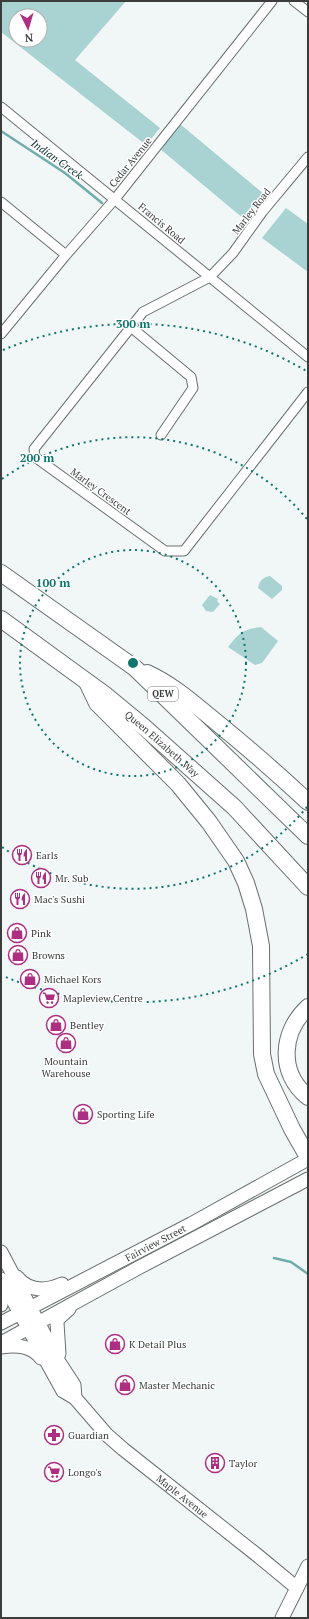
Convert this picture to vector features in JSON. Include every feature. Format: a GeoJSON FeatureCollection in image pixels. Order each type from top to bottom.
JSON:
{"type":"FeatureCollection","features":[{"type":"Feature","properties":{"kind":"highway","name":"QEW"},"geometry":{"type":"LineString","coordinates":[[1,573],[135,668],[308,836]]}},
{"type":"Feature","properties":{"kind":"highway","name":"Queen Elizabeth Way"},"geometry":{"type":"LineString","coordinates":[[1,619],[87,682],[144,727],[234,807],[308,887]]}},
{"type":"Feature","properties":{"kind":"highway"},"geometry":{"type":"LineString","coordinates":[[135,668],[165,682],[192,702],[264,761],[308,802]]}},
{"type":"Feature","properties":{"kind":"highway"},"geometry":{"type":"LineString","coordinates":[[87,682],[97,703],[178,784],[209,822],[236,861],[246,883],[254,909],[261,946],[262,1054],[266,1074],[292,1129],[308,1158]]}},
{"type":"Feature","properties":{"kind":"highway"},"geometry":{"type":"LineString","coordinates":[[308,1007],[293,1025],[289,1034],[287,1047],[288,1063],[293,1080],[308,1097]]}},
{"type":"Feature","properties":{"kind":"main road","name":"Fairview Street"},"geometry":{"type":"LineString","coordinates":[[1,1323],[184,1227],[308,1158]]}},
{"type":"Feature","properties":{"kind":"main road","name":"Fairview Street"},"geometry":{"type":"LineString","coordinates":[[1,1342],[89,1294],[308,1180]]}},
{"type":"Feature","properties":{"kind":"main road","name":"Maple Avenue"},"geometry":{"type":"LineString","coordinates":[[1,1252],[39,1322],[54,1365]]}},
{"type":"Feature","properties":{"kind":"main road"},"geometry":{"type":"LineString","coordinates":[[10,1268],[23,1284],[42,1289],[52,1288],[109,1266]]}},
{"type":"Feature","properties":{"kind":"main road","name":"Maple Avenue"},"geometry":{"type":"LineString","coordinates":[[1,1279],[27,1328],[54,1365],[74,1385],[75,1398],[107,1435],[253,1551],[297,1588]]}},
{"type":"Feature","properties":{"kind":"main road"},"geometry":{"type":"LineString","coordinates":[[1,1289],[1,1306]]}},
{"type":"Feature","properties":{"kind":"main road"},"geometry":{"type":"LineString","coordinates":[[1,1347],[24,1347],[32,1349],[54,1365],[58,1319],[89,1294]]}},
{"type":"Feature","properties":{"kind":"main road"},"geometry":{"type":"LineString","coordinates":[[282,1618],[308,1566]]}},
{"type":"Feature","properties":{"kind":"street","name":"Cedar Avenue"},"geometry":{"type":"LineString","coordinates":[[1,334],[115,198],[272,1]]}},
{"type":"Feature","properties":{"kind":"street"},"geometry":{"type":"LineString","coordinates":[[294,1],[308,12]]}},
{"type":"Feature","properties":{"kind":"street","name":"Francis Road"},"geometry":{"type":"LineString","coordinates":[[1,107],[115,198],[308,357]]}},
{"type":"Feature","properties":{"kind":"street","name":"Marley Road"},"geometry":{"type":"LineString","coordinates":[[210,277],[233,253],[263,212],[308,157]]}},
{"type":"Feature","properties":{"kind":"street"},"geometry":{"type":"LineString","coordinates":[[1,202],[66,255]]}},
{"type":"Feature","properties":{"kind":"street","name":"Marley Crescent"},"geometry":{"type":"LineString","coordinates":[[210,277],[143,312],[132,328],[34,449],[35,457],[165,551],[184,551],[308,392]]}},
{"type":"Feature","properties":{"kind":"street"},"geometry":{"type":"LineString","coordinates":[[132,328],[191,377],[193,383],[193,388],[161,435]]}},
{"type":"Feature","properties":{"kind":"shaded area"},"geometry":{"type":"Polygon","coordinates":[[[1,1],[126,1],[75,60],[160,128],[146,145],[22,48],[48,48],[48,8],[8,8],[8,37],[1,32],[1,1]]]}},
{"type":"Feature","properties":{"kind":"shaded area"},"geometry":{"type":"Polygon","coordinates":[[[180,124],[265,195],[244,219],[159,148],[180,124]]]}},
{"type":"Feature","properties":{"kind":"shaded area"},"geometry":{"type":"Polygon","coordinates":[[[286,208],[308,224],[308,272],[262,238],[286,208]]]}},
{"type":"Feature","properties":{"kind":"shaded area"},"geometry":{"type":"Polygon","coordinates":[[[270,576],[282,586],[282,590],[272,599],[258,588],[259,583],[265,577],[270,576]]]}},
{"type":"Feature","properties":{"kind":"shaded area"},"geometry":{"type":"Polygon","coordinates":[[[210,595],[218,599],[217,601],[220,604],[213,612],[206,611],[202,605],[210,595]]]}},
{"type":"Feature","properties":{"kind":"shaded area"},"geometry":{"type":"Polygon","coordinates":[[[261,627],[278,641],[262,663],[255,665],[228,647],[242,632],[261,627]]]}},
{"type":"Feature","properties":{"kind":"waterway","name":"Indian Creek"},"geometry":{"type":"LineString","coordinates":[[1,131],[65,173],[102,203]]}},
{"type":"Feature","properties":{"kind":"waterway"},"geometry":{"type":"LineString","coordinates":[[274,1258],[291,1262],[308,1274]]}},
{"type":"Feature","properties":{"kind":"place","name":"Earls"},"geometry":{"type":"Point","coordinates":[22,855]}},
{"type":"Feature","properties":{"kind":"place","name":"Mr. Sub"},"geometry":{"type":"Point","coordinates":[41,878]}},
{"type":"Feature","properties":{"kind":"place","name":"Mac's Sushi"},"geometry":{"type":"Point","coordinates":[20,899]}},
{"type":"Feature","properties":{"kind":"place","name":"Pink"},"geometry":{"type":"Point","coordinates":[17,933]}},
{"type":"Feature","properties":{"kind":"place","name":"Browns"},"geometry":{"type":"Point","coordinates":[18,955]}},
{"type":"Feature","properties":{"kind":"place","name":"Michael Kors"},"geometry":{"type":"Point","coordinates":[30,979]}},
{"type":"Feature","properties":{"kind":"place","name":"Mapleview Centre"},"geometry":{"type":"Point","coordinates":[49,998]}},
{"type":"Feature","properties":{"kind":"place","name":"Bentley"},"geometry":{"type":"Point","coordinates":[56,1025]}},
{"type":"Feature","properties":{"kind":"place","name":"Mountain Warehouse"},"geometry":{"type":"Point","coordinates":[66,1043]}},
{"type":"Feature","properties":{"kind":"place","name":"Sporting Life"},"geometry":{"type":"Point","coordinates":[83,1114]}},
{"type":"Feature","properties":{"kind":"place","name":"K Detail Plus"},"geometry":{"type":"Point","coordinates":[115,1344]}},
{"type":"Feature","properties":{"kind":"place","name":"Master Mechanic"},"geometry":{"type":"Point","coordinates":[125,1385]}},
{"type":"Feature","properties":{"kind":"place","name":"Guardian"},"geometry":{"type":"Point","coordinates":[54,1435]}},
{"type":"Feature","properties":{"kind":"place","name":"Taylor"},"geometry":{"type":"Point","coordinates":[215,1463]}},
{"type":"Feature","properties":{"kind":"place","name":"Longo's"},"geometry":{"type":"Point","coordinates":[54,1472]}}]}
